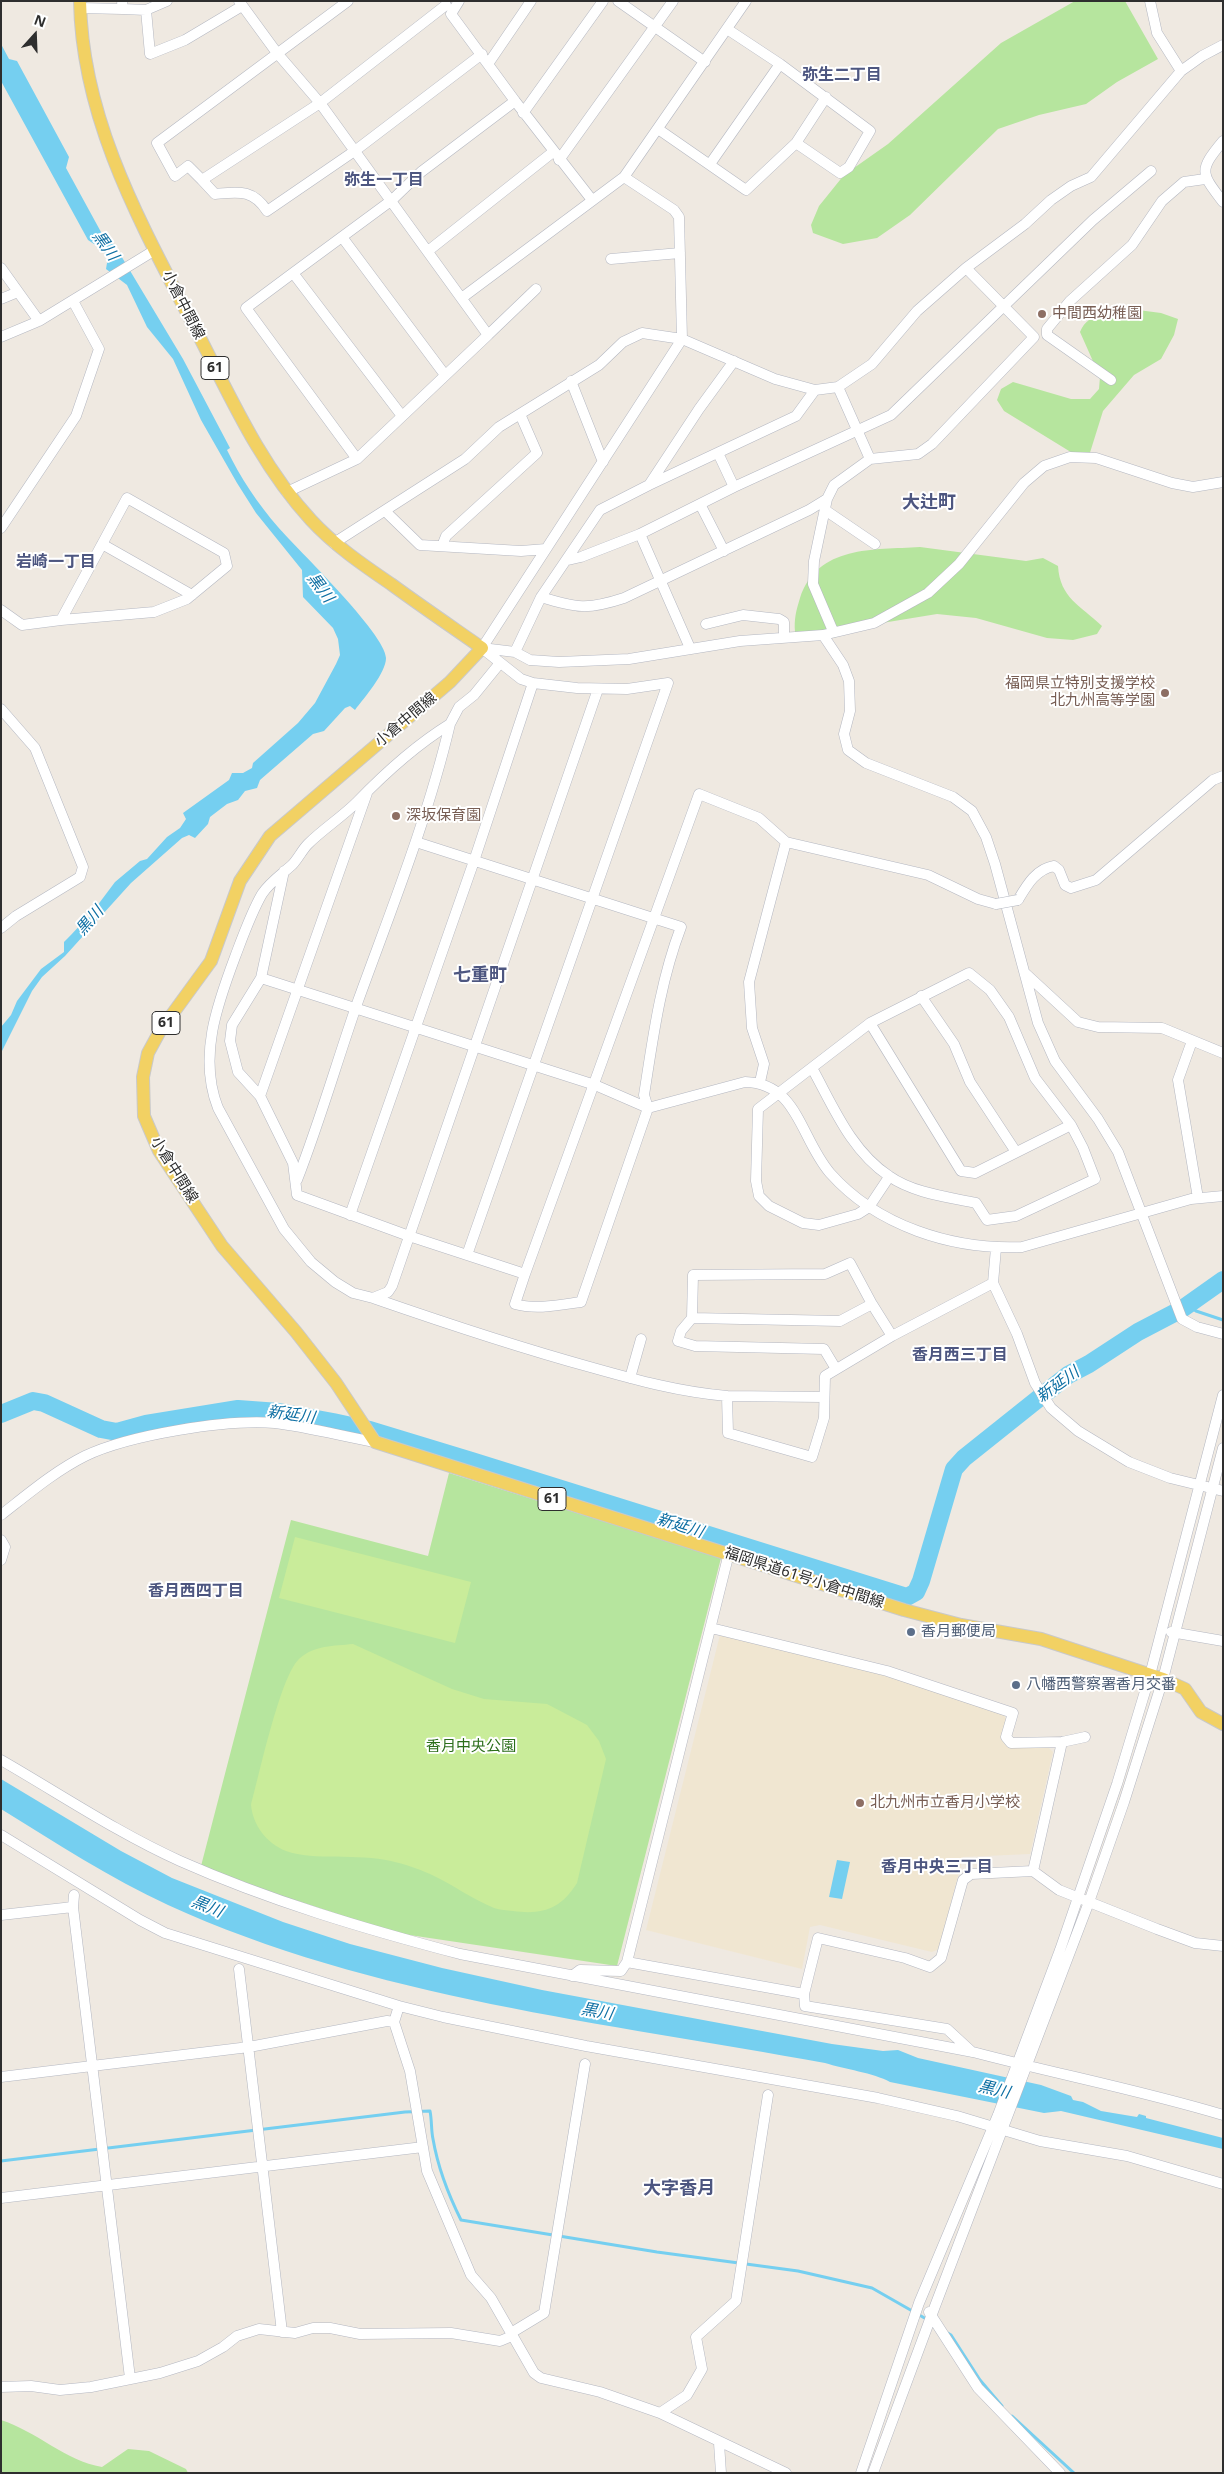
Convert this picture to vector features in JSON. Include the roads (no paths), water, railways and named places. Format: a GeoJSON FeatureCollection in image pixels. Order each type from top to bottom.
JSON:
{"type":"FeatureCollection","features":[{"type":"Feature","properties":{"kind":"main road","name":"小倉中間線"},"geometry":{"type":"LineString","coordinates":[[80,4],[82,46],[104,135],[125,191],[240,416],[287,492],[311,521],[334,543],[482,648],[450,682],[270,836],[240,881],[211,961],[160,1031],[148,1053],[143,1077],[144,1116],[159,1151],[222,1246],[296,1332],[336,1383],[375,1442]]}},
{"type":"Feature","properties":{"kind":"main road","name":"福岡県道61号小倉中間線"},"geometry":{"type":"LineString","coordinates":[[375,1442],[939,1620],[1040,1639],[1150,1675]]}},
{"type":"Feature","properties":{"kind":"main road","name":"61"},"geometry":{"type":"LineString","coordinates":[[1150,1675],[1185,1689],[1201,1712],[1223,1724]]}},
{"type":"Feature","properties":{"kind":"street"},"geometry":{"type":"LineString","coordinates":[[80,4],[122,5],[146,10],[167,1]]}},
{"type":"Feature","properties":{"kind":"street"},"geometry":{"type":"LineString","coordinates":[[348,1],[157,143],[175,176],[188,166],[215,194],[240,192],[259,199],[266,211],[356,150],[482,54]]}},
{"type":"Feature","properties":{"kind":"street"},"geometry":{"type":"LineString","coordinates":[[202,180],[320,102],[447,6],[460,1]]}},
{"type":"Feature","properties":{"kind":"street"},"geometry":{"type":"LineString","coordinates":[[488,64],[531,1]]}},
{"type":"Feature","properties":{"kind":"street"},"geometry":{"type":"LineString","coordinates":[[524,113],[603,1]]}},
{"type":"Feature","properties":{"kind":"street"},"geometry":{"type":"LineString","coordinates":[[618,1],[705,62]]}},
{"type":"Feature","properties":{"kind":"street"},"geometry":{"type":"LineString","coordinates":[[428,251],[556,156],[673,1]]}},
{"type":"Feature","properties":{"kind":"street"},"geometry":{"type":"LineString","coordinates":[[463,297],[624,176],[746,1]]}},
{"type":"Feature","properties":{"kind":"street"},"geometry":{"type":"LineString","coordinates":[[1150,1],[1157,33],[1181,71]]}},
{"type":"Feature","properties":{"kind":"street"},"geometry":{"type":"LineString","coordinates":[[146,10],[150,54],[186,40],[240,4],[277,53],[320,102],[488,334]]}},
{"type":"Feature","properties":{"kind":"street"},"geometry":{"type":"LineString","coordinates":[[447,6],[556,156],[592,200]]}},
{"type":"Feature","properties":{"kind":"street"},"geometry":{"type":"LineString","coordinates":[[727,29],[780,64],[870,131],[849,167],[840,173],[796,143]]}},
{"type":"Feature","properties":{"kind":"street"},"geometry":{"type":"LineString","coordinates":[[334,543],[465,459],[499,427],[570,381],[599,365],[623,342],[642,333],[682,339],[774,379],[815,390],[838,387],[872,364],[917,311],[966,268],[1025,224],[1051,200],[1071,186],[1091,176],[1181,71],[1202,56],[1223,45]]}},
{"type":"Feature","properties":{"kind":"street"},"geometry":{"type":"LineString","coordinates":[[710,164],[780,64]]}},
{"type":"Feature","properties":{"kind":"street"},"geometry":{"type":"LineString","coordinates":[[658,129],[746,190],[796,143],[826,97]]}},
{"type":"Feature","properties":{"kind":"street"},"geometry":{"type":"LineString","coordinates":[[357,459],[246,308],[392,200],[421,172],[515,101]]}},
{"type":"Feature","properties":{"kind":"street"},"geometry":{"type":"LineString","coordinates":[[1223,141],[1206,160],[1205,179],[1223,202]]}},
{"type":"Feature","properties":{"kind":"street"},"geometry":{"type":"LineString","coordinates":[[568,560],[581,557],[640,534],[734,487],[891,415],[1092,220],[1151,171]]}},
{"type":"Feature","properties":{"kind":"street"},"geometry":{"type":"LineString","coordinates":[[482,648],[682,339],[679,217],[674,210],[648,195],[624,176]]}},
{"type":"Feature","properties":{"kind":"street"},"geometry":{"type":"LineString","coordinates":[[1111,380],[1047,335],[1047,329],[1070,301],[1132,245],[1162,201],[1184,182],[1205,179]]}},
{"type":"Feature","properties":{"kind":"street"},"geometry":{"type":"LineString","coordinates":[[342,237],[445,375]]}},
{"type":"Feature","properties":{"kind":"street"},"geometry":{"type":"LineString","coordinates":[[1,337],[39,321],[155,250]]}},
{"type":"Feature","properties":{"kind":"street"},"geometry":{"type":"LineString","coordinates":[[611,259],[680,254]]}},
{"type":"Feature","properties":{"kind":"street"},"geometry":{"type":"LineString","coordinates":[[1,268],[39,321]]}},
{"type":"Feature","properties":{"kind":"street"},"geometry":{"type":"LineString","coordinates":[[966,268],[1034,336],[932,444],[918,454],[870,459],[834,485],[826,505],[814,561],[813,584],[828,633],[849,681],[850,711],[844,734],[848,750],[866,763],[953,797],[972,811],[986,838],[995,864],[1038,1023],[1045,1042],[1055,1061],[1098,1119],[1118,1152],[1182,1319],[1197,1327],[1223,1334]]}},
{"type":"Feature","properties":{"kind":"street"},"geometry":{"type":"LineString","coordinates":[[294,273],[402,416]]}},
{"type":"Feature","properties":{"kind":"street"},"geometry":{"type":"LineString","coordinates":[[287,492],[357,459],[536,289]]}},
{"type":"Feature","properties":{"kind":"street"},"geometry":{"type":"LineString","coordinates":[[1,299],[18,292]]}},
{"type":"Feature","properties":{"kind":"street"},"geometry":{"type":"LineString","coordinates":[[1,528],[76,416],[100,348],[72,301]]}},
{"type":"Feature","properties":{"kind":"street"},"geometry":{"type":"LineString","coordinates":[[649,485],[699,409],[734,361]]}},
{"type":"Feature","properties":{"kind":"street"},"geometry":{"type":"LineString","coordinates":[[570,381],[603,462]]}},
{"type":"Feature","properties":{"kind":"street"},"geometry":{"type":"LineString","coordinates":[[838,387],[870,459]]}},
{"type":"Feature","properties":{"kind":"street"},"geometry":{"type":"LineString","coordinates":[[515,652],[541,597],[568,560],[600,510],[796,416],[815,390]]}},
{"type":"Feature","properties":{"kind":"street"},"geometry":{"type":"LineString","coordinates":[[442,546],[446,536],[537,453],[520,414]]}},
{"type":"Feature","properties":{"kind":"street"},"geometry":{"type":"LineString","coordinates":[[718,453],[734,487]]}},
{"type":"Feature","properties":{"kind":"street"},"geometry":{"type":"LineString","coordinates":[[482,648],[515,652],[530,660],[559,662],[630,659],[690,648],[784,636],[828,633],[874,623],[928,593],[959,564],[1024,483],[1044,466],[1070,458],[1096,458],[1193,487],[1223,482]]}},
{"type":"Feature","properties":{"kind":"street"},"geometry":{"type":"LineString","coordinates":[[1,610],[22,625],[154,612],[192,595],[227,566],[224,553],[127,498],[61,620]]}},
{"type":"Feature","properties":{"kind":"street"},"geometry":{"type":"LineString","coordinates":[[700,504],[724,551]]}},
{"type":"Feature","properties":{"kind":"street"},"geometry":{"type":"LineString","coordinates":[[826,505],[875,544]]}},
{"type":"Feature","properties":{"kind":"street"},"geometry":{"type":"LineString","coordinates":[[541,597],[574,607],[601,606],[662,581],[826,505]]}},
{"type":"Feature","properties":{"kind":"street"},"geometry":{"type":"LineString","coordinates":[[385,511],[420,545],[521,551],[546,548]]}},
{"type":"Feature","properties":{"kind":"street"},"geometry":{"type":"LineString","coordinates":[[640,534],[690,648]]}},
{"type":"Feature","properties":{"kind":"street"},"geometry":{"type":"LineString","coordinates":[[102,544],[192,595]]}},
{"type":"Feature","properties":{"kind":"street"},"geometry":{"type":"LineString","coordinates":[[706,624],[743,615],[779,619],[784,622],[784,636]]}},
{"type":"Feature","properties":{"kind":"street"},"geometry":{"type":"LineString","coordinates":[[467,1256],[668,683],[627,689],[598,689],[533,683],[521,679],[482,648]]}},
{"type":"Feature","properties":{"kind":"street"},"geometry":{"type":"LineString","coordinates":[[296,1181],[318,1126],[356,1008],[416,842],[450,724],[459,707],[474,695],[500,663]]}},
{"type":"Feature","properties":{"kind":"street"},"geometry":{"type":"LineString","coordinates":[[350,1215],[474,861],[533,683]]}},
{"type":"Feature","properties":{"kind":"street"},"geometry":{"type":"LineString","coordinates":[[373,1298],[388,1292],[392,1286],[598,689]]}},
{"type":"Feature","properties":{"kind":"street"},"geometry":{"type":"LineString","coordinates":[[1,709],[35,748],[83,867],[80,877],[16,916],[1,928]]}},
{"type":"Feature","properties":{"kind":"street"},"geometry":{"type":"LineString","coordinates":[[450,724],[432,735],[369,787],[357,802],[307,845],[292,865],[262,895],[243,935],[218,1001],[211,1031],[212,1094],[284,1229],[299,1249],[335,1282],[353,1293],[373,1298],[480,1335],[630,1378],[692,1393],[727,1396],[823,1396]]}},
{"type":"Feature","properties":{"kind":"street"},"geometry":{"type":"LineString","coordinates":[[416,842],[591,900],[653,918],[681,927],[668,961],[657,1011],[644,1096],[648,1108],[581,1302],[548,1306],[515,1304],[595,1085],[653,918],[699,794],[759,818],[786,842],[928,875],[978,899],[996,904],[1018,900],[1031,879],[1046,867],[1054,866],[1059,870],[1065,885],[1072,888],[1096,880],[1213,780],[1223,776]]}},
{"type":"Feature","properties":{"kind":"street"},"geometry":{"type":"LineString","coordinates":[[260,1096],[369,787]]}},
{"type":"Feature","properties":{"kind":"street"},"geometry":{"type":"LineString","coordinates":[[760,1082],[764,1064],[752,1028],[749,982],[786,842]]}},
{"type":"Feature","properties":{"kind":"street"},"geometry":{"type":"LineString","coordinates":[[284,871],[261,978],[232,1025],[230,1041],[238,1072],[260,1096],[293,1163],[297,1195],[409,1236],[525,1274]]}},
{"type":"Feature","properties":{"kind":"street"},"geometry":{"type":"LineString","coordinates":[[812,1068],[852,1141],[889,1177],[932,1193],[976,1203],[987,1220],[1016,1216],[1095,1179],[1083,1148],[1071,1126],[1035,1078],[1009,1018],[990,990],[969,973],[870,1023],[758,1109],[756,1181],[760,1196],[769,1206],[803,1224],[826,1223],[858,1214],[869,1207],[889,1177]]}},
{"type":"Feature","properties":{"kind":"street"},"geometry":{"type":"LineString","coordinates":[[1026,974],[1078,1022],[1098,1027],[1162,1028],[1223,1053]]}},
{"type":"Feature","properties":{"kind":"street"},"geometry":{"type":"LineString","coordinates":[[261,978],[595,1085],[648,1108],[745,1082],[760,1082],[781,1093],[789,1104],[817,1157],[847,1189],[869,1207],[914,1230],[958,1243],[996,1248],[1022,1247],[1142,1212],[1198,1198],[1223,1196]]}},
{"type":"Feature","properties":{"kind":"street"},"geometry":{"type":"LineString","coordinates":[[921,996],[954,1044],[970,1082],[1016,1152]]}},
{"type":"Feature","properties":{"kind":"street"},"geometry":{"type":"LineString","coordinates":[[870,1023],[961,1171],[975,1173],[1071,1126]]}},
{"type":"Feature","properties":{"kind":"street"},"geometry":{"type":"LineString","coordinates":[[1192,1041],[1178,1080],[1198,1198]]}},
{"type":"Feature","properties":{"kind":"street"},"geometry":{"type":"LineString","coordinates":[[996,1248],[993,1283],[1017,1334],[1035,1383],[1051,1408],[1078,1431],[1129,1462],[1170,1478],[1223,1491]]}},
{"type":"Feature","properties":{"kind":"street"},"geometry":{"type":"LineString","coordinates":[[836,1370],[824,1349],[695,1346],[678,1340],[681,1331],[692,1318],[692,1275],[825,1274],[850,1263],[892,1336]]}},
{"type":"Feature","properties":{"kind":"street"},"geometry":{"type":"LineString","coordinates":[[727,1396],[728,1433],[812,1457],[824,1418],[823,1396],[825,1376],[892,1336],[993,1283]]}},
{"type":"Feature","properties":{"kind":"street"},"geometry":{"type":"LineString","coordinates":[[692,1318],[840,1321],[872,1304]]}},
{"type":"Feature","properties":{"kind":"street"},"geometry":{"type":"LineString","coordinates":[[630,1378],[641,1340]]}},
{"type":"Feature","properties":{"kind":"street"},"geometry":{"type":"LineString","coordinates":[[873,2473],[1002,2130],[1003,2117],[1117,1784],[1150,1675],[1223,1395]]}},
{"type":"Feature","properties":{"kind":"street"},"geometry":{"type":"LineString","coordinates":[[1,1514],[64,1468],[84,1457],[103,1448],[139,1439],[220,1425],[252,1422],[302,1427],[375,1442]]}},
{"type":"Feature","properties":{"kind":"street"},"geometry":{"type":"LineString","coordinates":[[1022,2065],[1089,1902],[1124,1802],[1163,1679],[1223,1448]]}},
{"type":"Feature","properties":{"kind":"street"},"geometry":{"type":"LineString","coordinates":[[1,1540],[5,1547],[1,1560]]}},
{"type":"Feature","properties":{"kind":"street"},"geometry":{"type":"LineString","coordinates":[[572,1976],[580,1970],[621,1971],[627,1962],[729,1554]]}},
{"type":"Feature","properties":{"kind":"street"},"geometry":{"type":"LineString","coordinates":[[711,1628],[887,1670],[1014,1713],[1006,1738],[1011,1743],[1062,1742],[1085,1737]]}},
{"type":"Feature","properties":{"kind":"street"},"geometry":{"type":"LineString","coordinates":[[1162,1630],[1175,1634],[1223,1641]]}},
{"type":"Feature","properties":{"kind":"street"},"geometry":{"type":"LineString","coordinates":[[1032,1871],[1062,1742]]}},
{"type":"Feature","properties":{"kind":"street"},"geometry":{"type":"LineString","coordinates":[[1,1760],[177,1860],[263,1896],[460,1954],[973,2052],[1022,2065],[1154,2094],[1223,2115]]}},
{"type":"Feature","properties":{"kind":"street"},"geometry":{"type":"LineString","coordinates":[[1,1835],[140,1920],[165,1933],[399,2006],[443,2017],[586,2046],[878,2098],[1040,2141],[1127,2156],[1223,2184]]}},
{"type":"Feature","properties":{"kind":"street"},"geometry":{"type":"LineString","coordinates":[[973,2052],[948,2029],[805,2006],[804,1994],[818,1938],[905,1958],[930,1967],[941,1958],[964,1880],[971,1874],[1032,1871],[1059,1890],[1089,1902],[1195,1943],[1223,1946]]}},
{"type":"Feature","properties":{"kind":"street"},"geometry":{"type":"LineString","coordinates":[[74,1895],[73,1907],[130,2378]]}},
{"type":"Feature","properties":{"kind":"street"},"geometry":{"type":"LineString","coordinates":[[1,1915],[73,1907]]}},
{"type":"Feature","properties":{"kind":"street"},"geometry":{"type":"LineString","coordinates":[[627,1962],[804,1994]]}},
{"type":"Feature","properties":{"kind":"street"},"geometry":{"type":"LineString","coordinates":[[239,1969],[282,2332]]}},
{"type":"Feature","properties":{"kind":"street"},"geometry":{"type":"LineString","coordinates":[[399,2006],[394,2022],[410,2072],[427,2171],[458,2249],[471,2275],[490,2298],[534,2373],[541,2378],[600,2392],[660,2413],[719,2443],[786,2473]]}},
{"type":"Feature","properties":{"kind":"street"},"geometry":{"type":"LineString","coordinates":[[1,2078],[249,2047],[394,2022]]}},
{"type":"Feature","properties":{"kind":"street"},"geometry":{"type":"LineString","coordinates":[[1,2387],[31,2386],[60,2390],[91,2387],[160,2373],[198,2360],[222,2348],[237,2336],[259,2328],[282,2332],[330,2328],[360,2334],[451,2333],[500,2341],[512,2335],[544,2314],[584,2064]]}},
{"type":"Feature","properties":{"kind":"street"},"geometry":{"type":"LineString","coordinates":[[660,2413],[688,2395],[702,2369],[696,2337],[736,2302],[768,2094]]}},
{"type":"Feature","properties":{"kind":"street"},"geometry":{"type":"LineString","coordinates":[[861,2473],[919,2303],[992,2127],[1003,2117]]}},
{"type":"Feature","properties":{"kind":"street"},"geometry":{"type":"LineString","coordinates":[[1,2198],[423,2147]]}},
{"type":"Feature","properties":{"kind":"street"},"geometry":{"type":"LineString","coordinates":[[919,2303],[932,2314],[978,2388],[1060,2473]]}},
{"type":"Feature","properties":{"kind":"street"},"geometry":{"type":"LineString","coordinates":[[719,2443],[721,2473]]}},
{"type":"Feature","properties":{"kind":"water","name":"黒川"},"geometry":{"type":"Polygon","coordinates":[[[1,44],[9,59],[17,61],[69,157],[66,168],[107,243],[114,244],[183,359],[230,448],[227,450],[244,480],[278,527],[372,630],[382,646],[386,658],[379,678],[355,710],[350,706],[345,708],[324,731],[313,734],[260,780],[257,788],[245,791],[238,800],[227,804],[210,817],[208,824],[195,838],[189,835],[182,838],[131,883],[65,956],[42,977],[32,991],[1,1053],[1,1027],[11,1015],[17,1001],[41,969],[64,952],[64,942],[96,913],[97,906],[115,882],[140,861],[147,859],[167,837],[180,828],[186,819],[183,813],[229,780],[232,773],[243,773],[252,768],[253,763],[298,723],[315,703],[340,655],[338,639],[333,628],[303,597],[302,570],[256,513],[237,483],[201,420],[173,359],[147,327],[127,285],[106,269],[108,257],[100,248],[88,240],[1,81],[1,44]]]}},
{"type":"Feature","properties":{"kind":"water","name":"黒川"},"geometry":{"type":"Polygon","coordinates":[[[1,1779],[121,1851],[172,1878],[283,1922],[350,1944],[442,1968],[542,1990],[832,2044],[883,2051],[898,2050],[918,2058],[1041,2085],[1071,2096],[1073,2100],[1083,2102],[1101,2111],[1137,2117],[1139,2114],[1146,2116],[1146,2118],[1223,2138],[1223,2149],[1061,2111],[1044,2113],[890,2082],[825,2063],[491,2004],[408,1985],[326,1963],[246,1937],[146,1895],[104,1872],[1,1809],[1,1779]]]}},
{"type":"Feature","properties":{"kind":"water"},"geometry":{"type":"Polygon","coordinates":[[[837,1860],[850,1862],[842,1899],[829,1897],[837,1860]]]}},
{"type":"Feature","properties":{"kind":"waterway","name":"新延川"},"geometry":{"type":"LineString","coordinates":[[1,1414],[33,1401],[44,1403],[101,1429],[117,1432],[146,1424],[238,1409],[279,1412],[333,1422],[370,1430],[472,1461],[907,1597],[916,1592],[921,1581],[954,1469],[964,1458],[1068,1375],[1089,1364],[1138,1332],[1182,1309],[1223,1280]]}},
{"type":"Feature","properties":{"kind":"waterway"},"geometry":{"type":"LineString","coordinates":[[1188,1305],[1196,1311],[1223,1320]]}},
{"type":"Feature","properties":{"kind":"waterway"},"geometry":{"type":"LineString","coordinates":[[1,2161],[405,2112],[430,2111],[432,2136],[441,2171],[461,2220],[657,2252],[798,2271],[872,2288],[928,2320]]}},
{"type":"Feature","properties":{"kind":"waterway"},"geometry":{"type":"LineString","coordinates":[[946,2332],[951,2335],[980,2380],[1002,2406]]}},
{"type":"Feature","properties":{"kind":"waterway"},"geometry":{"type":"LineString","coordinates":[[1012,2416],[1074,2473]]}},
{"type":"Feature","properties":{"kind":"place","name":"中間西幼稚園"},"geometry":{"type":"Point","coordinates":[1042,314]}},
{"type":"Feature","properties":{"kind":"place","name":"福岡県立特別支援学校 北九州高等学園"},"geometry":{"type":"Point","coordinates":[1165,693]}},
{"type":"Feature","properties":{"kind":"place","name":"深坂保育園"},"geometry":{"type":"Point","coordinates":[396,816]}},
{"type":"Feature","properties":{"kind":"place","name":"香月郵便局"},"geometry":{"type":"Point","coordinates":[911,1632]}},
{"type":"Feature","properties":{"kind":"place","name":"八幡西警察署香月交番"},"geometry":{"type":"Point","coordinates":[1016,1685]}},
{"type":"Feature","properties":{"kind":"place","name":"北九州市立香月小学校"},"geometry":{"type":"Point","coordinates":[860,1803]}},
{"type":"Feature","properties":{"kind":"district","name":"弥生二丁目"},"geometry":{"type":"Point","coordinates":[842,75]}},
{"type":"Feature","properties":{"kind":"district","name":"弥生一丁目"},"geometry":{"type":"Point","coordinates":[384,180]}},
{"type":"Feature","properties":{"kind":"district","name":"大辻町"},"geometry":{"type":"Point","coordinates":[929,503]}},
{"type":"Feature","properties":{"kind":"district","name":"岩崎一丁目"},"geometry":{"type":"Point","coordinates":[56,562]}},
{"type":"Feature","properties":{"kind":"district","name":"七重町"},"geometry":{"type":"Point","coordinates":[480,976]}},
{"type":"Feature","properties":{"kind":"district","name":"香月西三丁目"},"geometry":{"type":"Point","coordinates":[960,1355]}},
{"type":"Feature","properties":{"kind":"district","name":"香月西四丁目"},"geometry":{"type":"Point","coordinates":[196,1591]}},
{"type":"Feature","properties":{"kind":"district","name":"香月中央三丁目"},"geometry":{"type":"Point","coordinates":[937,1867]}},
{"type":"Feature","properties":{"kind":"district","name":"大字香月"},"geometry":{"type":"Point","coordinates":[679,2189]}},
{"type":"Feature","properties":{"kind":"park label","name":"香月中央公園"},"geometry":{"type":"Point","coordinates":[471,1747]}}]}
